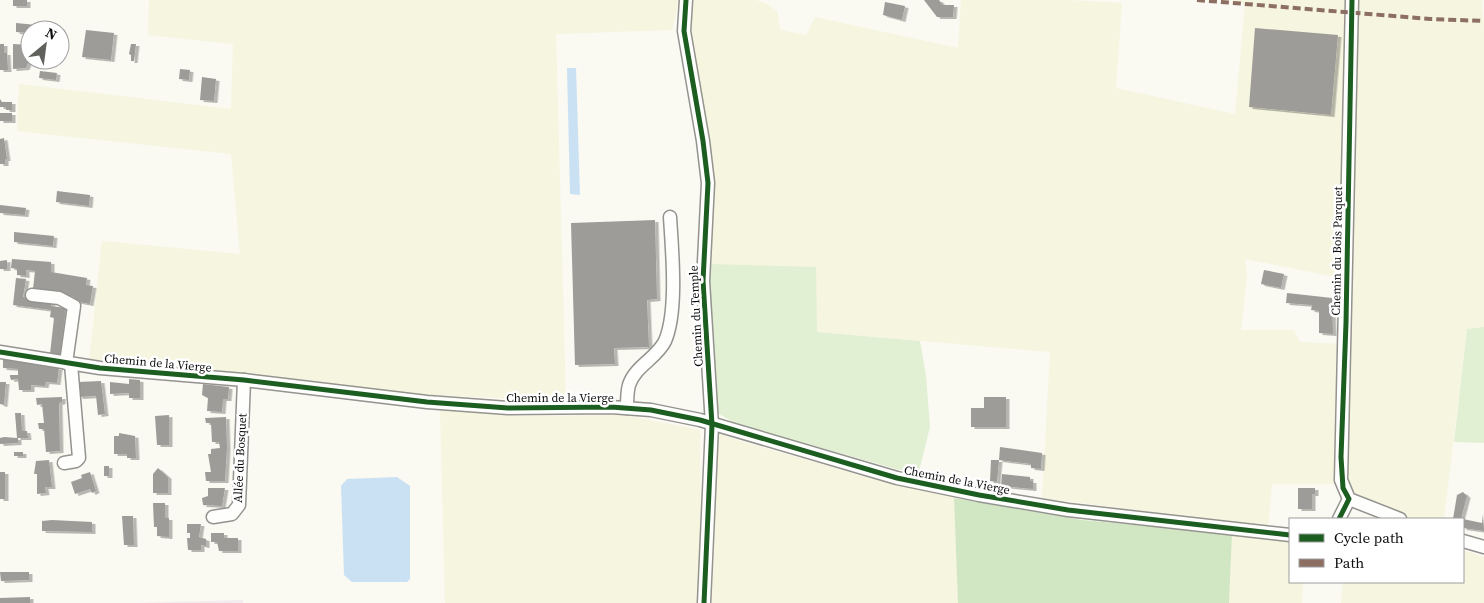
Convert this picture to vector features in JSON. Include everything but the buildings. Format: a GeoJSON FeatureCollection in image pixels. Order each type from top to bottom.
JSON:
{"type":"FeatureCollection","features":[{"type":"Feature","properties":{"kind":"street","name":"Chemin du Temple"},"geometry":{"type":"LineString","coordinates":[[686,0],[684,32],[703,141],[708,183],[703,280],[712,424],[704,603]]}},
{"type":"Feature","properties":{"kind":"street","name":"Chemin du Bois Parquet"},"geometry":{"type":"LineString","coordinates":[[1349,499],[1343,488],[1341,471],[1346,323],[1352,0]]}},
{"type":"Feature","properties":{"kind":"street"},"geometry":{"type":"LineString","coordinates":[[627,408],[628,390],[632,378],[661,348],[667,334],[673,273],[670,217]]}},
{"type":"Feature","properties":{"kind":"street"},"geometry":{"type":"LineString","coordinates":[[32,295],[59,298],[74,306],[68,364],[79,458],[76,461],[64,463]]}},
{"type":"Feature","properties":{"kind":"street","name":"Chemin de la Vierge"},"geometry":{"type":"LineString","coordinates":[[0,352],[68,364],[244,380],[390,398],[492,407],[627,408],[664,413],[712,424],[897,478],[979,495],[1068,510],[1289,535]]}},
{"type":"Feature","properties":{"kind":"street","name":"Allée du Bosquet"},"geometry":{"type":"LineString","coordinates":[[213,517],[232,514],[239,506],[244,380]]}},
{"type":"Feature","properties":{"kind":"street"},"geometry":{"type":"LineString","coordinates":[[1340,518],[1349,499],[1397,518]]}},
{"type":"Feature","properties":{"kind":"street"},"geometry":{"type":"LineString","coordinates":[[1464,541],[1484,547]]}},
{"type":"Feature","properties":{"kind":"shaded area"},"geometry":{"type":"Polygon","coordinates":[[[243,600],[243,603],[136,603],[243,600]]]}},
{"type":"Feature","properties":{"kind":"green space"},"geometry":{"type":"Polygon","coordinates":[[[149,0],[679,0],[672,30],[556,34],[566,401],[412,394],[89,361],[102,241],[240,254],[231,154],[17,131],[19,84],[231,109],[233,44],[148,35],[149,0]]]}},
{"type":"Feature","properties":{"kind":"green space"},"geometry":{"type":"Polygon","coordinates":[[[692,0],[756,0],[767,4],[777,11],[780,30],[806,35],[815,17],[958,48],[961,0],[1068,0],[1122,3],[1116,88],[1235,114],[1245,4],[1229,0],[1346,0],[1341,140],[1342,278],[1245,259],[1247,276],[1241,330],[1294,330],[1300,342],[1341,344],[1335,484],[1272,484],[1268,527],[1042,498],[1050,352],[817,332],[708,264],[714,178],[691,29],[690,7],[692,0]]]}},
{"type":"Feature","properties":{"kind":"green space"},"geometry":{"type":"Polygon","coordinates":[[[1359,0],[1482,0],[1484,28],[1484,327],[1467,329],[1444,518],[1406,518],[1358,500],[1344,485],[1359,0]]]}},
{"type":"Feature","properties":{"kind":"green space"},"geometry":{"type":"Polygon","coordinates":[[[708,264],[816,267],[817,332],[920,341],[926,376],[930,427],[918,475],[736,424],[718,413],[708,264]]]}},
{"type":"Feature","properties":{"kind":"green space"},"geometry":{"type":"Polygon","coordinates":[[[1484,327],[1484,443],[1454,442],[1467,329],[1484,327]]]}},
{"type":"Feature","properties":{"kind":"green space"},"geometry":{"type":"Polygon","coordinates":[[[440,407],[518,416],[624,415],[700,430],[701,603],[445,603],[440,407]]]}},
{"type":"Feature","properties":{"kind":"green space"},"geometry":{"type":"Polygon","coordinates":[[[717,433],[860,475],[954,497],[958,603],[712,603],[717,433]]]}},
{"type":"Feature","properties":{"kind":"green space"},"geometry":{"type":"Polygon","coordinates":[[[954,498],[1082,520],[1232,534],[1229,603],[958,603],[954,498]]]}},
{"type":"Feature","properties":{"kind":"green space"},"geometry":{"type":"Polygon","coordinates":[[[1232,534],[1289,542],[1289,583],[1303,583],[1302,603],[1229,603],[1232,534]]]}},
{"type":"Feature","properties":{"kind":"green space"},"geometry":{"type":"Polygon","coordinates":[[[1464,550],[1484,557],[1484,603],[1341,603],[1343,583],[1464,583],[1464,550]]]}},
{"type":"Feature","properties":{"kind":"water"},"geometry":{"type":"Polygon","coordinates":[[[567,68],[576,68],[580,195],[570,194],[567,68]]]}},
{"type":"Feature","properties":{"kind":"water"},"geometry":{"type":"Polygon","coordinates":[[[397,477],[410,486],[410,579],[407,582],[352,582],[344,575],[341,486],[347,479],[397,477]]]}},
{"type":"Feature","properties":{"kind":"marked path"},"geometry":{"type":"LineString","coordinates":[[1197,0],[1430,19],[1484,21]]}},
{"type":"Feature","properties":{"kind":"cycle path"},"geometry":{"type":"LineString","coordinates":[[686,0],[684,31],[703,141],[708,183],[703,281],[712,425],[704,603]]}},
{"type":"Feature","properties":{"kind":"cycle path"},"geometry":{"type":"LineString","coordinates":[[1340,518],[1349,499],[1343,488],[1341,457],[1346,323],[1352,0]]}},
{"type":"Feature","properties":{"kind":"cycle path"},"geometry":{"type":"LineString","coordinates":[[0,352],[100,368],[244,380],[427,402],[508,408],[611,407],[651,410],[700,420],[897,478],[979,495],[1068,510],[1289,535]]}}]}
